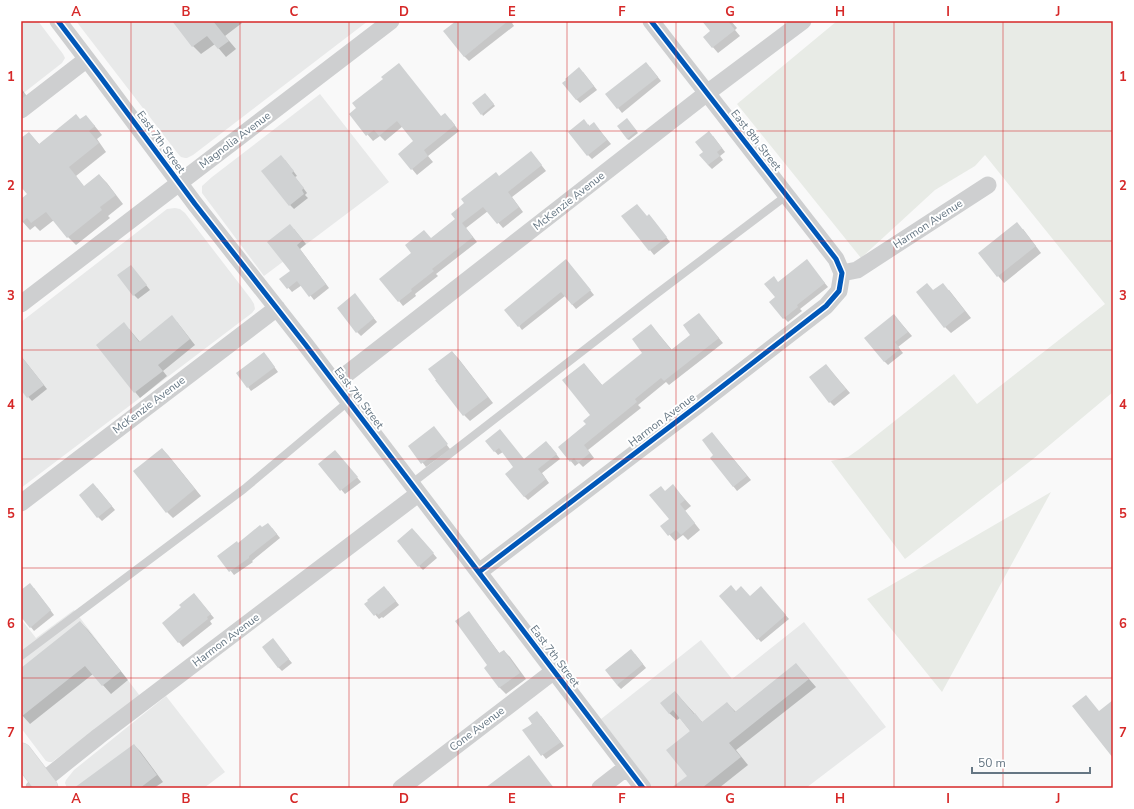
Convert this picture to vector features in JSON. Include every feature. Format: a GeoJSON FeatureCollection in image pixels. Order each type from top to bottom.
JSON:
{"type":"FeatureCollection","features":[{"type":"Feature","properties":{"kind":"main road"},"geometry":{"type":"LineString","coordinates":[[21,754],[41,786]]}},
{"type":"Feature","properties":{"kind":"street","name":"East 7th Street"},"geometry":{"type":"LineString","coordinates":[[58,21],[179,183],[335,383],[643,788]]}},
{"type":"Feature","properties":{"kind":"street","name":"Magnolia Avenue"},"geometry":{"type":"LineString","coordinates":[[21,304],[391,21]]}},
{"type":"Feature","properties":{"kind":"street","name":"East 8th Street"},"geometry":{"type":"LineString","coordinates":[[651,21],[836,259],[842,273]]}},
{"type":"Feature","properties":{"kind":"street","name":"McKenzie Avenue"},"geometry":{"type":"LineString","coordinates":[[335,383],[707,93],[803,21]]}},
{"type":"Feature","properties":{"kind":"street"},"geometry":{"type":"LineString","coordinates":[[21,110],[87,59]]}},
{"type":"Feature","properties":{"kind":"street","name":"Harmon Avenue"},"geometry":{"type":"LineString","coordinates":[[479,572],[826,306],[839,291],[842,273],[857,270],[988,185]]}},
{"type":"Feature","properties":{"kind":"street","name":"McKenzie Avenue"},"geometry":{"type":"LineString","coordinates":[[21,503],[277,308]]}},
{"type":"Feature","properties":{"kind":"street","name":"Harmon Avenue"},"geometry":{"type":"LineString","coordinates":[[41,786],[99,736],[415,489]]}},
{"type":"Feature","properties":{"kind":"street","name":"Cone Avenue"},"geometry":{"type":"LineString","coordinates":[[406,786],[554,671]]}},
{"type":"Feature","properties":{"kind":"street"},"geometry":{"type":"LineString","coordinates":[[600,788],[627,767]]}},
{"type":"Feature","properties":{"kind":"lane"},"geometry":{"type":"LineString","coordinates":[[415,489],[651,298],[786,196]]}},
{"type":"Feature","properties":{"kind":"lane"},"geometry":{"type":"LineString","coordinates":[[21,656],[244,489],[349,402]]}},
{"type":"Feature","properties":{"kind":"shaded area"},"geometry":{"type":"Polygon","coordinates":[[[21,21],[38,21],[65,58],[62,63],[21,95],[21,21]]]}},
{"type":"Feature","properties":{"kind":"shaded area"},"geometry":{"type":"Polygon","coordinates":[[[76,21],[368,21],[193,155],[185,158],[179,155],[76,21]]]}},
{"type":"Feature","properties":{"kind":"shaded area"},"geometry":{"type":"Polygon","coordinates":[[[837,21],[1113,21],[1113,392],[1033,459],[905,559],[831,461],[848,457],[858,450],[954,374],[977,404],[1105,304],[985,155],[975,166],[935,190],[861,258],[737,104],[837,21]]]}},
{"type":"Feature","properties":{"kind":"shaded area"},"geometry":{"type":"Polygon","coordinates":[[[320,94],[389,182],[264,276],[202,193],[202,186],[320,94]]]}},
{"type":"Feature","properties":{"kind":"shaded area"},"geometry":{"type":"Polygon","coordinates":[[[167,209],[180,209],[185,213],[251,299],[255,309],[252,313],[21,488],[21,322],[167,209]]]}},
{"type":"Feature","properties":{"kind":"shaded area"},"geometry":{"type":"Polygon","coordinates":[[[1051,492],[942,692],[867,599],[1051,492]]]}},
{"type":"Feature","properties":{"kind":"shaded area"},"geometry":{"type":"Polygon","coordinates":[[[74,610],[140,696],[52,762],[49,762],[46,761],[21,728],[21,619],[36,638],[74,610]]]}},
{"type":"Feature","properties":{"kind":"shaded area"},"geometry":{"type":"Polygon","coordinates":[[[804,622],[886,727],[806,788],[653,788],[601,719],[701,640],[732,679],[804,622]]]}},
{"type":"Feature","properties":{"kind":"shaded area"},"geometry":{"type":"Polygon","coordinates":[[[166,696],[225,772],[204,788],[67,788],[65,783],[66,780],[74,770],[166,696]]]}},
{"type":"Feature","properties":{"kind":"building"},"geometry":{"type":"Polygon","coordinates":[[[172,21],[213,21],[229,41],[218,49],[207,36],[192,47],[172,21]]]}},
{"type":"Feature","properties":{"kind":"building"},"geometry":{"type":"Polygon","coordinates":[[[456,21],[508,21],[464,57],[443,31],[456,21]]]}},
{"type":"Feature","properties":{"kind":"building"},"geometry":{"type":"Polygon","coordinates":[[[702,21],[728,21],[735,30],[712,48],[703,37],[710,31],[702,21]]]}},
{"type":"Feature","properties":{"kind":"building"},"geometry":{"type":"Polygon","coordinates":[[[646,62],[658,77],[617,109],[605,94],[646,62]]]}},
{"type":"Feature","properties":{"kind":"building"},"geometry":{"type":"Polygon","coordinates":[[[399,63],[441,116],[445,113],[455,125],[424,150],[428,156],[411,170],[398,154],[413,141],[397,121],[379,136],[374,130],[366,136],[349,114],[356,108],[352,103],[383,79],[381,77],[399,63]]]}},
{"type":"Feature","properties":{"kind":"building"},"geometry":{"type":"Polygon","coordinates":[[[579,67],[594,86],[576,100],[562,83],[579,67]]]}},
{"type":"Feature","properties":{"kind":"building"},"geometry":{"type":"Polygon","coordinates":[[[485,93],[494,104],[481,115],[472,103],[485,93]]]}},
{"type":"Feature","properties":{"kind":"building"},"geometry":{"type":"Polygon","coordinates":[[[76,114],[80,119],[86,115],[95,126],[89,131],[99,143],[69,167],[84,186],[99,174],[116,195],[100,207],[102,210],[67,238],[46,212],[31,223],[27,218],[21,223],[21,199],[27,194],[21,187],[21,138],[29,132],[39,144],[76,114]]]}},
{"type":"Feature","properties":{"kind":"building"},"geometry":{"type":"Polygon","coordinates":[[[627,118],[637,131],[627,139],[617,126],[627,118]]]}},
{"type":"Feature","properties":{"kind":"building"},"geometry":{"type":"Polygon","coordinates":[[[584,119],[589,126],[594,122],[607,140],[587,156],[568,132],[584,119]]]}},
{"type":"Feature","properties":{"kind":"building"},"geometry":{"type":"Polygon","coordinates":[[[709,131],[722,148],[717,152],[720,156],[708,165],[699,155],[703,152],[695,142],[709,131]]]}},
{"type":"Feature","properties":{"kind":"building"},"geometry":{"type":"Polygon","coordinates":[[[531,151],[542,165],[508,192],[519,207],[497,224],[483,207],[462,223],[473,237],[432,269],[434,271],[411,289],[412,291],[398,302],[379,279],[411,253],[405,245],[424,230],[431,238],[455,219],[451,214],[464,203],[461,199],[496,172],[499,176],[531,151]]]}},
{"type":"Feature","properties":{"kind":"building"},"geometry":{"type":"Polygon","coordinates":[[[281,155],[294,171],[292,173],[304,188],[302,190],[304,194],[289,206],[261,171],[281,155]]]}},
{"type":"Feature","properties":{"kind":"building"},"geometry":{"type":"Polygon","coordinates":[[[637,204],[647,216],[649,214],[667,237],[649,251],[621,216],[637,204]]]}},
{"type":"Feature","properties":{"kind":"building"},"geometry":{"type":"Polygon","coordinates":[[[1017,222],[1036,246],[997,277],[978,253],[1017,222]]]}},
{"type":"Feature","properties":{"kind":"building"},"geometry":{"type":"Polygon","coordinates":[[[290,224],[303,240],[297,245],[326,284],[309,297],[297,281],[287,289],[279,279],[290,271],[267,242],[290,224]]]}},
{"type":"Feature","properties":{"kind":"building"},"geometry":{"type":"Polygon","coordinates":[[[566,259],[591,290],[572,305],[561,292],[518,327],[504,310],[566,259]]]}},
{"type":"Feature","properties":{"kind":"building"},"geometry":{"type":"Polygon","coordinates":[[[807,259],[825,283],[797,305],[798,307],[783,319],[769,302],[775,297],[764,284],[774,276],[778,282],[807,259]]]}},
{"type":"Feature","properties":{"kind":"building"},"geometry":{"type":"Polygon","coordinates":[[[131,265],[147,285],[133,296],[117,275],[131,265]]]}},
{"type":"Feature","properties":{"kind":"building"},"geometry":{"type":"Polygon","coordinates":[[[927,283],[933,290],[943,283],[965,311],[944,328],[916,292],[927,283]]]}},
{"type":"Feature","properties":{"kind":"building"},"geometry":{"type":"Polygon","coordinates":[[[355,293],[374,318],[356,333],[337,308],[355,293]]]}},
{"type":"Feature","properties":{"kind":"building"},"geometry":{"type":"Polygon","coordinates":[[[699,313],[719,338],[664,381],[661,378],[635,399],[637,402],[584,445],[590,453],[578,463],[574,458],[570,462],[558,447],[586,424],[583,421],[590,415],[562,380],[584,363],[602,385],[642,353],[632,339],[651,324],[671,350],[690,335],[683,325],[699,313]]]}},
{"type":"Feature","properties":{"kind":"building"},"geometry":{"type":"Polygon","coordinates":[[[894,314],[908,332],[895,342],[900,349],[884,362],[864,338],[894,314]]]}},
{"type":"Feature","properties":{"kind":"building"},"geometry":{"type":"Polygon","coordinates":[[[172,315],[190,339],[158,365],[163,371],[134,393],[96,345],[124,322],[139,342],[172,315]]]}},
{"type":"Feature","properties":{"kind":"building"},"geometry":{"type":"Polygon","coordinates":[[[452,351],[488,397],[463,416],[428,369],[452,351]]]}},
{"type":"Feature","properties":{"kind":"building"},"geometry":{"type":"Polygon","coordinates":[[[264,352],[275,367],[247,388],[236,373],[264,352]]]}},
{"type":"Feature","properties":{"kind":"building"},"geometry":{"type":"Polygon","coordinates":[[[21,356],[44,385],[27,398],[21,390],[21,356]]]}},
{"type":"Feature","properties":{"kind":"building"},"geometry":{"type":"Polygon","coordinates":[[[826,364],[846,389],[829,403],[809,377],[826,364]]]}},
{"type":"Feature","properties":{"kind":"building"},"geometry":{"type":"Polygon","coordinates":[[[434,426],[448,444],[421,464],[408,446],[434,426]]]}},
{"type":"Feature","properties":{"kind":"building"},"geometry":{"type":"Polygon","coordinates":[[[500,429],[524,459],[546,441],[557,454],[538,469],[546,479],[524,497],[505,474],[513,467],[499,448],[494,452],[485,441],[500,429]]]}},
{"type":"Feature","properties":{"kind":"building"},"geometry":{"type":"Polygon","coordinates":[[[712,432],[747,476],[733,487],[710,458],[713,455],[702,440],[712,432]]]}},
{"type":"Feature","properties":{"kind":"building"},"geometry":{"type":"Polygon","coordinates":[[[162,448],[195,489],[166,513],[133,471],[162,448]]]}},
{"type":"Feature","properties":{"kind":"building"},"geometry":{"type":"Polygon","coordinates":[[[335,450],[358,477],[340,491],[318,464],[335,450]]]}},
{"type":"Feature","properties":{"kind":"building"},"geometry":{"type":"Polygon","coordinates":[[[93,483],[112,506],[97,518],[79,495],[93,483]]]}},
{"type":"Feature","properties":{"kind":"building"},"geometry":{"type":"Polygon","coordinates":[[[673,484],[685,500],[680,504],[695,523],[681,535],[676,530],[668,536],[660,526],[669,519],[649,495],[661,486],[665,491],[673,484]]]}},
{"type":"Feature","properties":{"kind":"building"},"geometry":{"type":"Polygon","coordinates":[[[268,523],[277,534],[249,556],[249,558],[229,572],[217,556],[237,541],[238,543],[260,525],[262,527],[268,523]]]}},
{"type":"Feature","properties":{"kind":"building"},"geometry":{"type":"Polygon","coordinates":[[[412,528],[434,553],[418,567],[397,541],[412,528]]]}},
{"type":"Feature","properties":{"kind":"building"},"geometry":{"type":"Polygon","coordinates":[[[30,583],[51,610],[30,628],[21,617],[21,590],[30,583]]]}},
{"type":"Feature","properties":{"kind":"building"},"geometry":{"type":"Polygon","coordinates":[[[731,585],[736,591],[741,586],[750,596],[761,586],[786,615],[757,640],[719,596],[731,585]]]}},
{"type":"Feature","properties":{"kind":"building"},"geometry":{"type":"Polygon","coordinates":[[[384,586],[396,601],[378,615],[377,613],[374,616],[364,604],[384,586]]]}},
{"type":"Feature","properties":{"kind":"building"},"geometry":{"type":"Polygon","coordinates":[[[194,593],[211,614],[207,617],[208,619],[178,643],[162,623],[181,607],[179,605],[194,593]]]}},
{"type":"Feature","properties":{"kind":"building"},"geometry":{"type":"Polygon","coordinates":[[[469,611],[499,653],[504,650],[520,673],[499,688],[484,668],[487,665],[455,621],[469,611]]]}},
{"type":"Feature","properties":{"kind":"building"},"geometry":{"type":"Polygon","coordinates":[[[80,621],[121,671],[102,686],[85,666],[21,717],[21,668],[80,621]]]}},
{"type":"Feature","properties":{"kind":"building"},"geometry":{"type":"Polygon","coordinates":[[[273,638],[289,659],[278,668],[262,647],[273,638]]]}},
{"type":"Feature","properties":{"kind":"building"},"geometry":{"type":"Polygon","coordinates":[[[631,649],[643,664],[617,685],[605,670],[631,649]]]}},
{"type":"Feature","properties":{"kind":"building"},"geometry":{"type":"Polygon","coordinates":[[[796,663],[809,679],[729,743],[741,757],[702,788],[671,788],[687,776],[666,750],[690,731],[673,710],[669,714],[660,703],[675,691],[702,722],[727,702],[735,712],[796,663]]]}},
{"type":"Feature","properties":{"kind":"building"},"geometry":{"type":"Polygon","coordinates":[[[1086,695],[1099,711],[1113,700],[1113,758],[1072,706],[1086,695]]]}},
{"type":"Feature","properties":{"kind":"building"},"geometry":{"type":"Polygon","coordinates":[[[537,711],[561,742],[541,756],[522,730],[532,724],[528,718],[537,711]]]}},
{"type":"Feature","properties":{"kind":"building"},"geometry":{"type":"Polygon","coordinates":[[[134,744],[157,775],[140,788],[74,788],[134,744]]]}},
{"type":"Feature","properties":{"kind":"building"},"geometry":{"type":"Polygon","coordinates":[[[529,755],[554,788],[485,788],[529,755]]]}},
{"type":"Feature","properties":{"kind":"cycle path"},"geometry":{"type":"LineString","coordinates":[[58,21],[195,204],[305,344],[643,788]]}},
{"type":"Feature","properties":{"kind":"cycle path"},"geometry":{"type":"LineString","coordinates":[[479,572],[826,306],[839,291],[842,273],[836,259],[651,21]]}}]}
